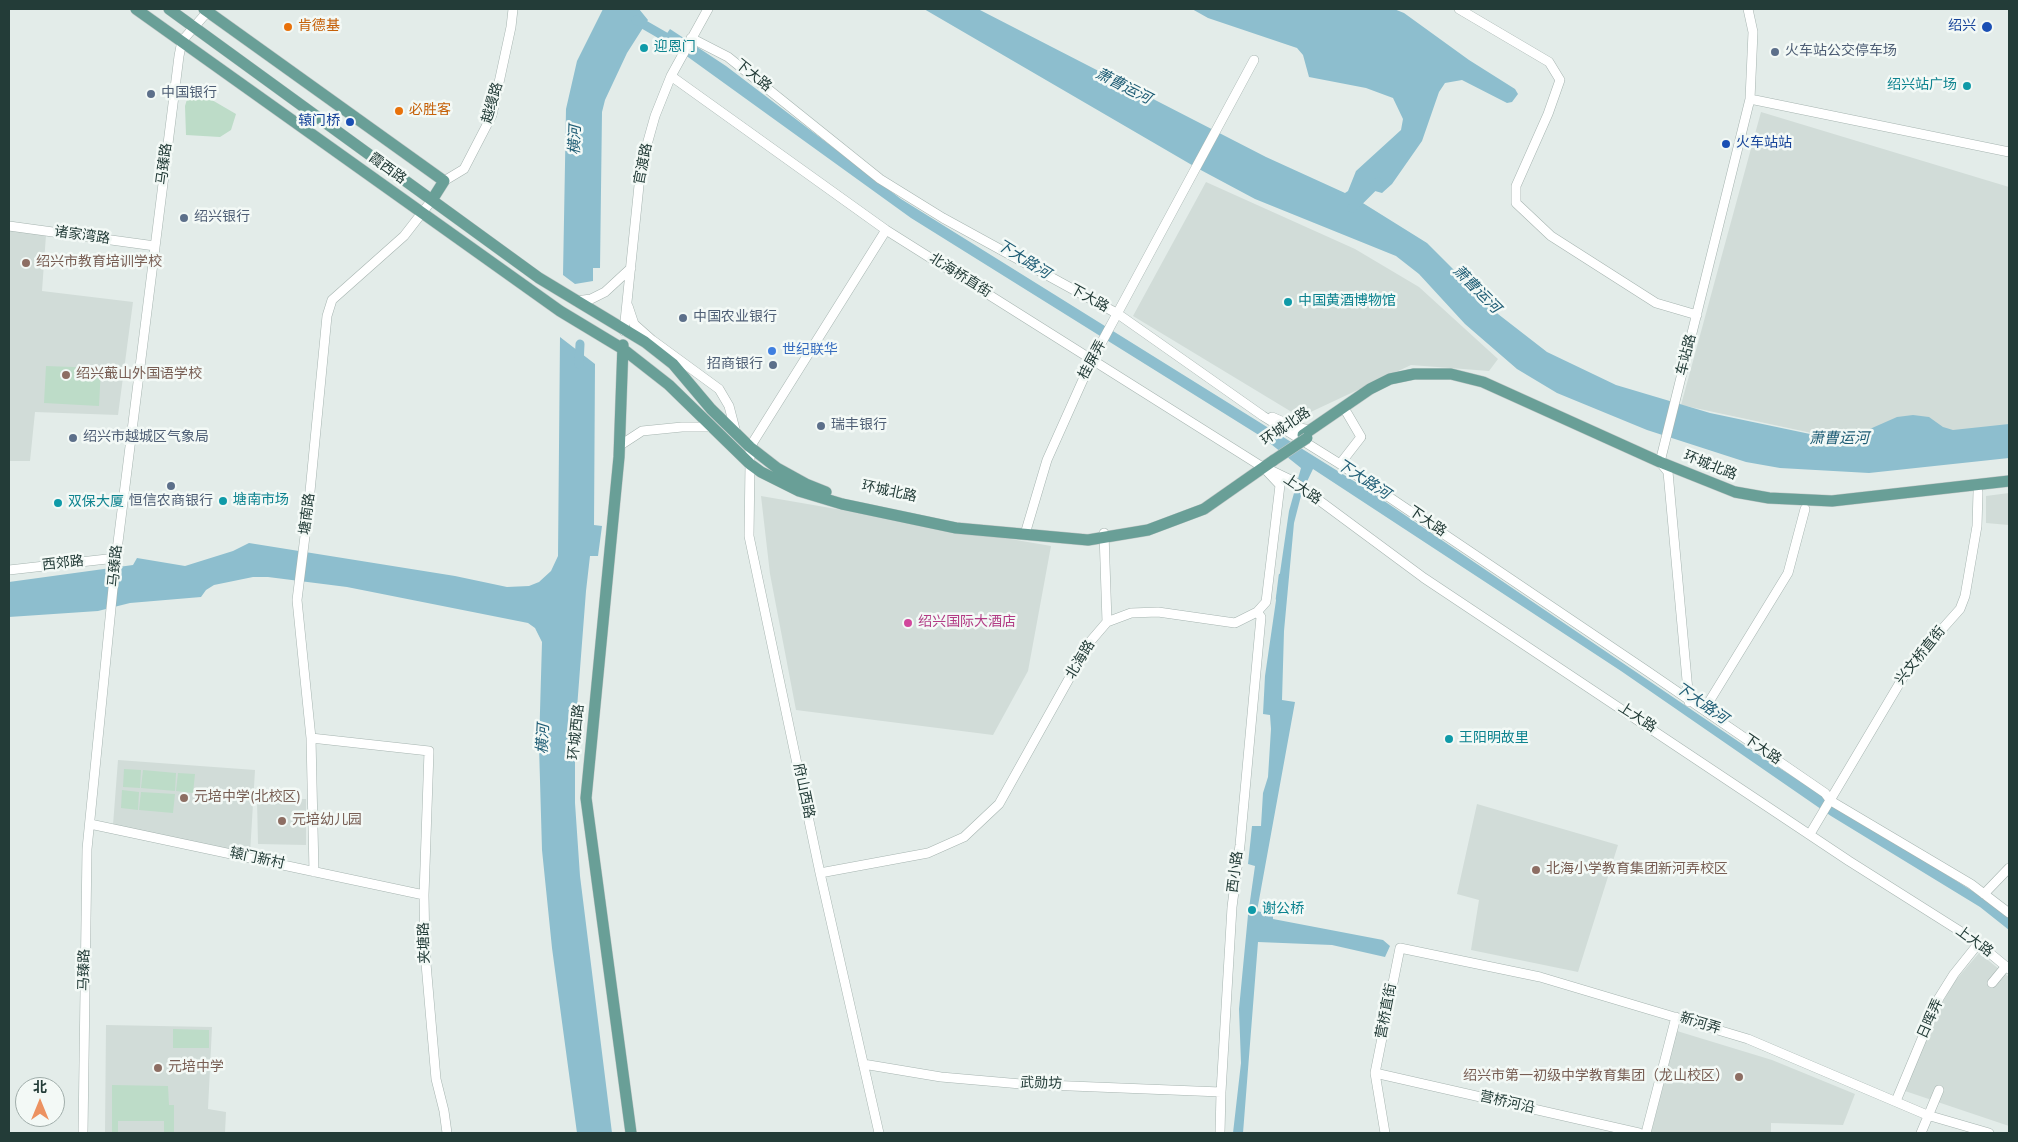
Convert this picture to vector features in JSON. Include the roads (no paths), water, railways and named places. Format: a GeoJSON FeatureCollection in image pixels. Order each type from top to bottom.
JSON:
{"type":"FeatureCollection","features":[{"type":"Feature","properties":{"kind":"main road","name":"霞西路"},"geometry":{"type":"LineString","coordinates":[[136,9],[560,311],[623,349]]}},
{"type":"Feature","properties":{"kind":"main road","name":"霞西路"},"geometry":{"type":"LineString","coordinates":[[169,9],[559,290],[624,331]]}},
{"type":"Feature","properties":{"kind":"main road"},"geometry":{"type":"LineString","coordinates":[[206,10],[444,181],[432,200]]}},
{"type":"Feature","properties":{"kind":"main road","name":"环城北路"},"geometry":{"type":"LineString","coordinates":[[624,331],[645,342],[673,364],[711,409],[750,447],[777,468],[806,484],[838,496],[958,521],[1088,540],[1104,535],[1148,530],[1204,509],[1260,466],[1370,389],[1390,379],[1414,374],[1451,374],[1483,382],[1660,462],[1735,492],[1769,498],[1832,501],[2009,481]]}},
{"type":"Feature","properties":{"kind":"main road","name":"环城西路"},"geometry":{"type":"LineString","coordinates":[[624,331],[619,446],[586,798],[631,1133]]}},
{"type":"Feature","properties":{"kind":"main road","name":"环城北路"},"geometry":{"type":"LineString","coordinates":[[623,349],[669,385],[750,464],[761,472],[799,491],[842,504],[956,528],[1026,532]]}},
{"type":"Feature","properties":{"kind":"main road","name":"环城北路"},"geometry":{"type":"LineString","coordinates":[[1306,434],[1347,412],[1371,396],[1392,386],[1415,379],[1450,378],[1482,386],[1668,472],[1733,498],[1805,509],[2009,488]]}},
{"type":"Feature","properties":{"kind":"street","name":"官渡路"},"geometry":{"type":"LineString","coordinates":[[624,331],[641,166],[654,116],[679,60],[708,9]]}},
{"type":"Feature","properties":{"kind":"street"},"geometry":{"type":"LineString","coordinates":[[1459,9],[1549,62],[1560,80],[1548,114],[1516,186],[1516,202],[1551,236],[1656,303],[1697,315]]}},
{"type":"Feature","properties":{"kind":"street","name":"车站路"},"geometry":{"type":"LineString","coordinates":[[1660,462],[1750,99],[1753,32],[1748,9]]}},
{"type":"Feature","properties":{"kind":"street","name":"马臻路"},"geometry":{"type":"LineString","coordinates":[[82,1133],[87,849],[113,611],[116,562],[182,41],[206,10]]}},
{"type":"Feature","properties":{"kind":"street","name":"越缦路"},"geometry":{"type":"LineString","coordinates":[[444,181],[464,169],[492,115],[510,10]]}},
{"type":"Feature","properties":{"kind":"street","name":"下大路"},"geometry":{"type":"LineString","coordinates":[[691,38],[728,57],[880,179],[943,218],[1118,314],[1263,416],[1340,464],[1704,710],[1825,793],[1830,802],[1984,894],[2009,913]]}},
{"type":"Feature","properties":{"kind":"street","name":"桂屏弄"},"geometry":{"type":"LineString","coordinates":[[1026,532],[1047,460],[1093,359],[1254,60]]}},
{"type":"Feature","properties":{"kind":"street","name":"北海桥直街"},"geometry":{"type":"LineString","coordinates":[[671,76],[886,230],[1260,466]]}},
{"type":"Feature","properties":{"kind":"street"},"geometry":{"type":"LineString","coordinates":[[1750,99],[2009,152]]}},
{"type":"Feature","properties":{"kind":"street","name":"塘南路"},"geometry":{"type":"LineString","coordinates":[[314,872],[310,738],[297,600],[327,316],[332,300],[404,236],[432,200]]}},
{"type":"Feature","properties":{"kind":"street","name":"诸家湾路"},"geometry":{"type":"LineString","coordinates":[[9,226],[155,246]]}},
{"type":"Feature","properties":{"kind":"street"},"geometry":{"type":"LineString","coordinates":[[750,447],[886,230]]}},
{"type":"Feature","properties":{"kind":"street"},"geometry":{"type":"LineString","coordinates":[[576,301],[591,299],[605,292],[631,268]]}},
{"type":"Feature","properties":{"kind":"street"},"geometry":{"type":"LineString","coordinates":[[627,301],[634,324],[652,340],[719,388],[729,406],[736,434]]}},
{"type":"Feature","properties":{"kind":"street"},"geometry":{"type":"LineString","coordinates":[[1340,464],[1361,436],[1347,412]]}},
{"type":"Feature","properties":{"kind":"street"},"geometry":{"type":"LineString","coordinates":[[1263,416],[1271,416],[1306,434]]}},
{"type":"Feature","properties":{"kind":"street"},"geometry":{"type":"LineString","coordinates":[[619,446],[642,432],[682,427],[712,427]]}},
{"type":"Feature","properties":{"kind":"street","name":"府山西路"},"geometry":{"type":"LineString","coordinates":[[750,447],[749,536],[820,872],[879,1133]]}},
{"type":"Feature","properties":{"kind":"street"},"geometry":{"type":"LineString","coordinates":[[1660,462],[1668,472],[1690,702]]}},
{"type":"Feature","properties":{"kind":"street"},"geometry":{"type":"LineString","coordinates":[[1257,612],[1266,602],[1280,485],[1260,466]]}},
{"type":"Feature","properties":{"kind":"street","name":"上大路"},"geometry":{"type":"LineString","coordinates":[[1260,466],[1293,481],[1424,578],[1978,944],[2008,967]]}},
{"type":"Feature","properties":{"kind":"street","name":"兴文桥直街"},"geometry":{"type":"LineString","coordinates":[[1810,834],[1911,664],[1960,609],[1965,596],[1977,526],[1978,492]]}},
{"type":"Feature","properties":{"kind":"street"},"geometry":{"type":"LineString","coordinates":[[1704,710],[1788,573],[1805,509]]}},
{"type":"Feature","properties":{"kind":"street"},"geometry":{"type":"LineString","coordinates":[[1104,535],[1107,622]]}},
{"type":"Feature","properties":{"kind":"street","name":"西郊路"},"geometry":{"type":"LineString","coordinates":[[9,570],[116,562]]}},
{"type":"Feature","properties":{"kind":"street","name":"北海路"},"geometry":{"type":"LineString","coordinates":[[820,872],[928,853],[964,837],[999,804],[1089,644],[1107,622],[1130,613],[1158,612],[1235,623],[1257,612]]}},
{"type":"Feature","properties":{"kind":"street","name":"西小路"},"geometry":{"type":"LineString","coordinates":[[1220,1133],[1232,907],[1240,846],[1261,618],[1257,612]]}},
{"type":"Feature","properties":{"kind":"street","name":"夹塘路"},"geometry":{"type":"LineString","coordinates":[[310,738],[429,751],[424,895],[425,952],[436,1078],[447,1133]]}},
{"type":"Feature","properties":{"kind":"street","name":"辕门新村"},"geometry":{"type":"LineString","coordinates":[[90,824],[424,895]]}},
{"type":"Feature","properties":{"kind":"street"},"geometry":{"type":"LineString","coordinates":[[1984,894],[2009,868]]}},
{"type":"Feature","properties":{"kind":"street","name":"日晖弄"},"geometry":{"type":"LineString","coordinates":[[1896,1101],[1939,998],[1954,974],[1978,944]]}},
{"type":"Feature","properties":{"kind":"street","name":"新河弄"},"geometry":{"type":"LineString","coordinates":[[1400,948],[1540,977],[1748,1039],[1928,1115],[1989,1133]]}},
{"type":"Feature","properties":{"kind":"street","name":"营桥直街"},"geometry":{"type":"LineString","coordinates":[[1375,1073],[1400,948]]}},
{"type":"Feature","properties":{"kind":"street"},"geometry":{"type":"LineString","coordinates":[[1992,983],[2008,967]]}},
{"type":"Feature","properties":{"kind":"street"},"geometry":{"type":"LineString","coordinates":[[1646,1133],[1676,1017]]}},
{"type":"Feature","properties":{"kind":"street","name":"武勋坊"},"geometry":{"type":"LineString","coordinates":[[863,1064],[941,1077],[1021,1084],[1221,1092]]}},
{"type":"Feature","properties":{"kind":"street"},"geometry":{"type":"LineString","coordinates":[[1375,1073],[1385,1133]]}},
{"type":"Feature","properties":{"kind":"street","name":"营桥河沿"},"geometry":{"type":"LineString","coordinates":[[1375,1073],[1639,1133]]}},
{"type":"Feature","properties":{"kind":"street"},"geometry":{"type":"LineString","coordinates":[[1921,1133],[1939,1090]]}},
{"type":"Feature","properties":{"kind":"water"},"geometry":{"type":"Polygon","coordinates":[[[603,9],[639,9],[648,20],[627,53],[605,100],[602,112],[600,268],[593,268],[593,281],[575,284],[563,275],[566,109],[577,61],[603,9]]]}},
{"type":"Feature","properties":{"kind":"water","name":"萧曹运河"},"geometry":{"type":"Polygon","coordinates":[[[924,9],[978,9],[1266,157],[1345,193],[1348,191],[1356,171],[1401,130],[1403,119],[1393,98],[1366,88],[1309,77],[1303,55],[1297,48],[1208,18],[1192,9],[1394,9],[1404,13],[1469,60],[1515,89],[1518,94],[1512,102],[1507,103],[1462,80],[1445,83],[1439,92],[1422,141],[1392,184],[1382,193],[1368,189],[1358,200],[1427,243],[1498,314],[1547,352],[1616,385],[1710,413],[1810,434],[1841,430],[1863,432],[1897,417],[1913,415],[1929,417],[1943,427],[1953,430],[2009,424],[2009,458],[1869,473],[1780,468],[1746,462],[1647,430],[1557,393],[1517,369],[1465,324],[1419,274],[1396,256],[1255,199],[1197,168],[924,9]]]}},
{"type":"Feature","properties":{"kind":"water"},"geometry":{"type":"Polygon","coordinates":[[[670,29],[726,66],[901,199],[1365,488],[1745,746],[1988,901],[2009,918],[2009,930],[1980,907],[1831,816],[1621,671],[1313,469],[1302,492],[1294,523],[1284,631],[1282,700],[1295,702],[1257,911],[1273,915],[1273,919],[1383,940],[1390,946],[1385,957],[1332,945],[1258,942],[1243,1133],[1233,1133],[1241,1063],[1239,1009],[1248,915],[1255,866],[1248,864],[1252,826],[1261,826],[1263,793],[1268,777],[1271,729],[1270,715],[1263,714],[1265,676],[1289,511],[1301,468],[1262,437],[911,218],[663,39],[670,29]]]}},
{"type":"Feature","properties":{"kind":"water"},"geometry":{"type":"Polygon","coordinates":[[[560,337],[595,364],[594,525],[602,526],[598,556],[590,556],[586,591],[575,734],[575,803],[580,876],[612,1133],[577,1133],[552,948],[542,850],[539,746],[542,642],[535,628],[528,623],[347,587],[268,577],[253,577],[214,585],[206,590],[201,597],[130,603],[98,611],[9,617],[9,582],[133,565],[137,558],[185,566],[233,551],[249,543],[455,576],[507,587],[529,586],[539,582],[551,571],[558,556],[560,337]]]}},
{"type":"Feature","properties":{"kind":"waterway"},"geometry":{"type":"LineString","coordinates":[[636,20],[669,39]]}},
{"type":"Feature","properties":{"kind":"waterway"},"geometry":{"type":"LineString","coordinates":[[1352,208],[1378,182]]}},
{"type":"Feature","properties":{"kind":"waterway","name":"横河"},"geometry":{"type":"LineString","coordinates":[[579,364],[580,344]]}},
{"type":"Feature","properties":{"kind":"waterway"},"geometry":{"type":"LineString","coordinates":[[1277,599],[1280,575]]}},
{"type":"Feature","properties":{"kind":"place","name":"肯德基"},"geometry":{"type":"Point","coordinates":[288,27]}},
{"type":"Feature","properties":{"kind":"place","name":"绍兴"},"geometry":{"type":"Point","coordinates":[1987,27]}},
{"type":"Feature","properties":{"kind":"place","name":"迎恩门"},"geometry":{"type":"Point","coordinates":[644,48]}},
{"type":"Feature","properties":{"kind":"place","name":"火车站公交停车场"},"geometry":{"type":"Point","coordinates":[1775,52]}},
{"type":"Feature","properties":{"kind":"place","name":"绍兴站广场"},"geometry":{"type":"Point","coordinates":[1967,86]}},
{"type":"Feature","properties":{"kind":"place","name":"中国银行"},"geometry":{"type":"Point","coordinates":[151,94]}},
{"type":"Feature","properties":{"kind":"place","name":"必胜客"},"geometry":{"type":"Point","coordinates":[399,111]}},
{"type":"Feature","properties":{"kind":"place","name":"辕门桥"},"geometry":{"type":"Point","coordinates":[350,122]}},
{"type":"Feature","properties":{"kind":"place","name":"火车站站"},"geometry":{"type":"Point","coordinates":[1726,144]}},
{"type":"Feature","properties":{"kind":"place","name":"绍兴银行"},"geometry":{"type":"Point","coordinates":[184,218]}},
{"type":"Feature","properties":{"kind":"place","name":"绍兴市教育培训学校"},"geometry":{"type":"Point","coordinates":[26,263]}},
{"type":"Feature","properties":{"kind":"place","name":"中国黄酒博物馆"},"geometry":{"type":"Point","coordinates":[1288,302]}},
{"type":"Feature","properties":{"kind":"place","name":"中国农业银行"},"geometry":{"type":"Point","coordinates":[683,318]}},
{"type":"Feature","properties":{"kind":"place","name":"世纪联华"},"geometry":{"type":"Point","coordinates":[772,351]}},
{"type":"Feature","properties":{"kind":"place","name":"招商银行"},"geometry":{"type":"Point","coordinates":[773,365]}},
{"type":"Feature","properties":{"kind":"place","name":"绍兴蕺山外国语学校"},"geometry":{"type":"Point","coordinates":[66,375]}},
{"type":"Feature","properties":{"kind":"place","name":"瑞丰银行"},"geometry":{"type":"Point","coordinates":[821,426]}},
{"type":"Feature","properties":{"kind":"place","name":"绍兴市越城区气象局"},"geometry":{"type":"Point","coordinates":[73,438]}},
{"type":"Feature","properties":{"kind":"place","name":"恒信农商银行"},"geometry":{"type":"Point","coordinates":[171,486]}},
{"type":"Feature","properties":{"kind":"place","name":"塘南市场"},"geometry":{"type":"Point","coordinates":[223,501]}},
{"type":"Feature","properties":{"kind":"place","name":"双保大厦"},"geometry":{"type":"Point","coordinates":[58,503]}},
{"type":"Feature","properties":{"kind":"place","name":"绍兴国际大酒店"},"geometry":{"type":"Point","coordinates":[908,623]}},
{"type":"Feature","properties":{"kind":"place","name":"王阳明故里"},"geometry":{"type":"Point","coordinates":[1449,739]}},
{"type":"Feature","properties":{"kind":"place","name":"元培中学(北校区)"},"geometry":{"type":"Point","coordinates":[184,798]}},
{"type":"Feature","properties":{"kind":"place","name":"元培幼儿园"},"geometry":{"type":"Point","coordinates":[282,821]}},
{"type":"Feature","properties":{"kind":"place","name":"北海小学教育集团新河弄校区"},"geometry":{"type":"Point","coordinates":[1536,870]}},
{"type":"Feature","properties":{"kind":"place","name":"谢公桥"},"geometry":{"type":"Point","coordinates":[1252,910]}},
{"type":"Feature","properties":{"kind":"place","name":"元培中学"},"geometry":{"type":"Point","coordinates":[158,1068]}},
{"type":"Feature","properties":{"kind":"place","name":"绍兴市第一初级中学教育集团（龙山校区）"},"geometry":{"type":"Point","coordinates":[1739,1077]}},
{"type":"Feature","properties":{"kind":"water label","name":"下大路河"},"geometry":{"type":"Point","coordinates":[1023,260]}},
{"type":"Feature","properties":{"kind":"water label","name":"下大路河"},"geometry":{"type":"Point","coordinates":[1363,480]}},
{"type":"Feature","properties":{"kind":"water label","name":"下大路河"},"geometry":{"type":"Point","coordinates":[1701,704]}}]}
